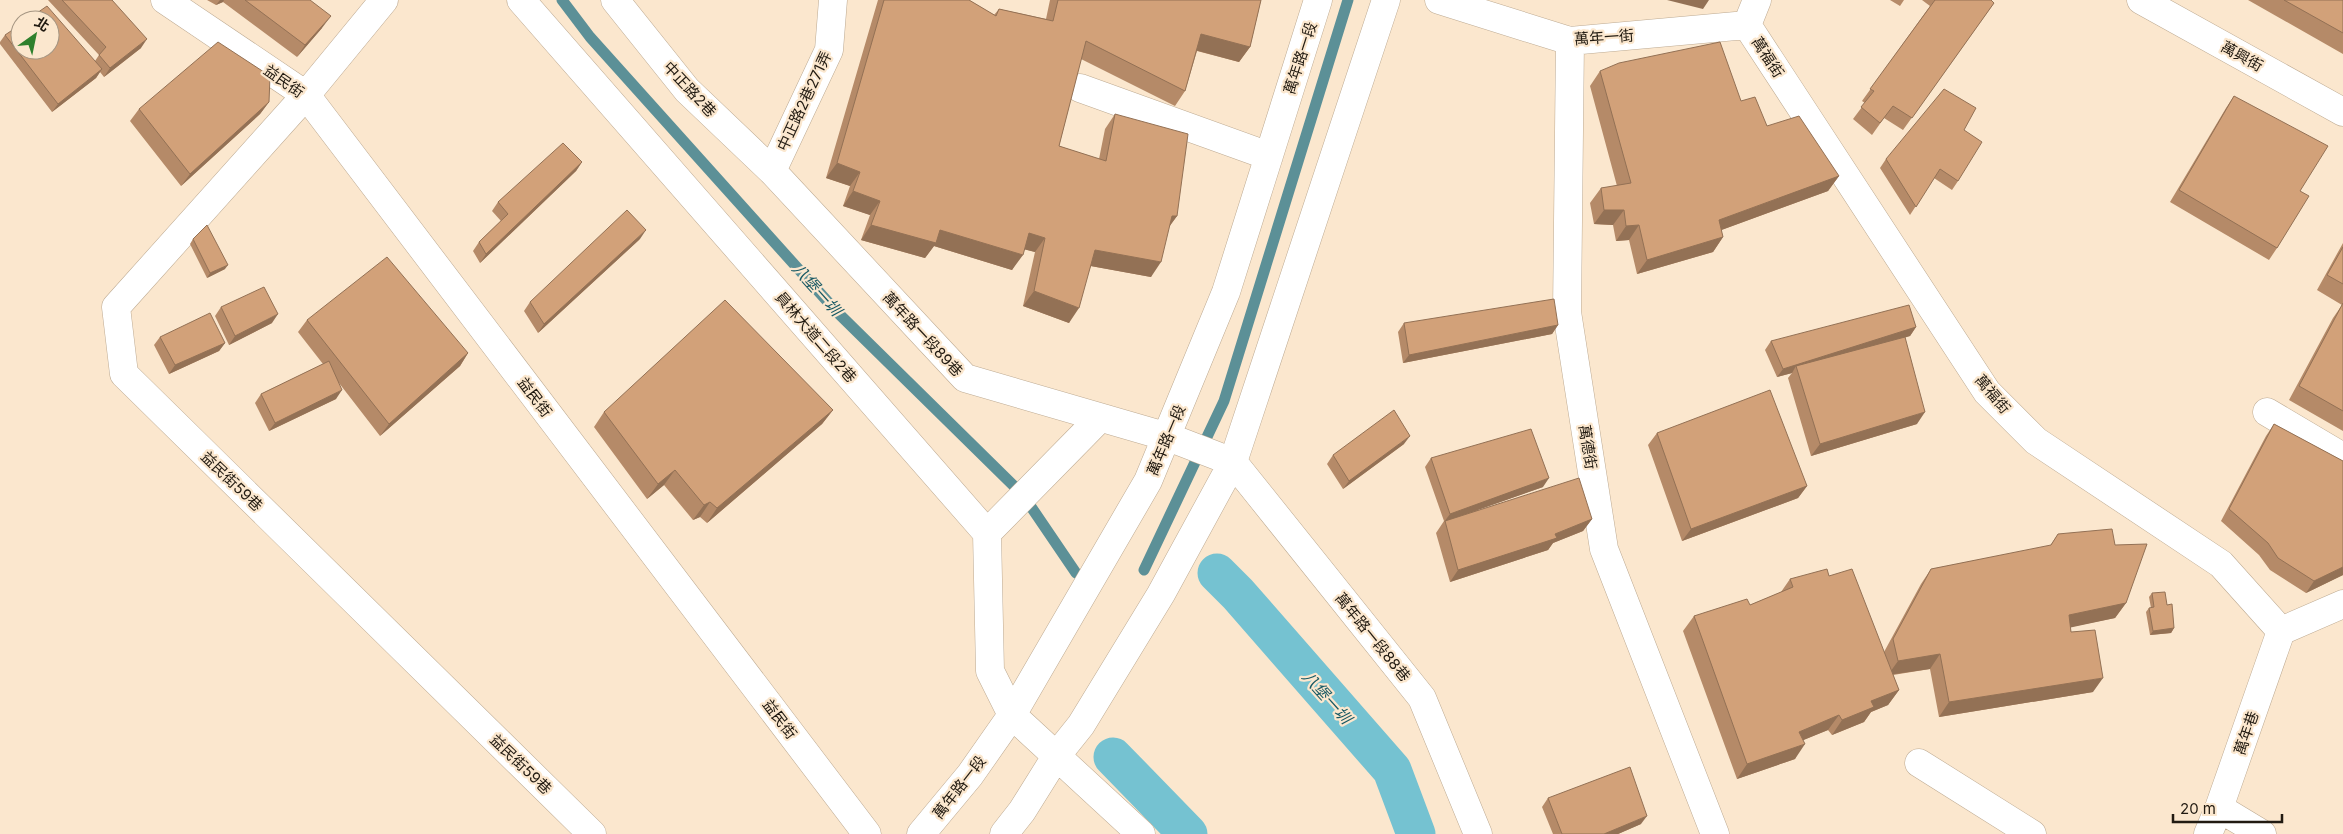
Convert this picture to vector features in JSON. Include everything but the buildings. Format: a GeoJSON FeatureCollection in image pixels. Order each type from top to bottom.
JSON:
{"type":"FeatureCollection","features":[{"type":"Feature","properties":{"kind":"street","name":"益民街"},"geometry":{"type":"LineString","coordinates":[[165,0],[306,95],[867,834]]}},
{"type":"Feature","properties":{"kind":"street","name":"益民街59巷"},"geometry":{"type":"LineString","coordinates":[[384,0],[306,95],[116,307],[124,374],[592,834]]}},
{"type":"Feature","properties":{"kind":"street","name":"員林大道二段2巷"},"geometry":{"type":"LineString","coordinates":[[521,0],[987,533]]}},
{"type":"Feature","properties":{"kind":"street","name":"中正路2巷"},"geometry":{"type":"LineString","coordinates":[[615,0],[688,90],[772,171]]}},
{"type":"Feature","properties":{"kind":"street","name":"中正路2巷271弄"},"geometry":{"type":"LineString","coordinates":[[772,171],[829,50],[833,0]]}},
{"type":"Feature","properties":{"kind":"street","name":"萬年路一段"},"geometry":{"type":"LineString","coordinates":[[921,834],[970,775],[1012,715],[1148,481],[1168,437],[1226,292],[1318,0]]}},
{"type":"Feature","properties":{"kind":"street"},"geometry":{"type":"LineString","coordinates":[[1004,834],[1022,811],[1056,755],[1081,725],[1161,594],[1233,462],[1386,0]]}},
{"type":"Feature","properties":{"kind":"street","name":"萬年一街"},"geometry":{"type":"LineString","coordinates":[[1439,0],[1570,40],[1747,25]]}},
{"type":"Feature","properties":{"kind":"street"},"geometry":{"type":"LineString","coordinates":[[1747,25],[1757,0]]}},
{"type":"Feature","properties":{"kind":"street","name":"萬興街"},"geometry":{"type":"LineString","coordinates":[[2141,0],[2343,112]]}},
{"type":"Feature","properties":{"kind":"street","name":"萬福街"},"geometry":{"type":"LineString","coordinates":[[1747,25],[1987,392],[2036,441],[2221,564],[2281,631]]}},
{"type":"Feature","properties":{"kind":"street","name":"萬德街"},"geometry":{"type":"LineString","coordinates":[[1570,40],[1567,312],[1604,549],[1715,834]]}},
{"type":"Feature","properties":{"kind":"street"},"geometry":{"type":"LineString","coordinates":[[1080,88],[1268,156]]}},
{"type":"Feature","properties":{"kind":"street","name":"萬年路一段89巷"},"geometry":{"type":"LineString","coordinates":[[772,171],[965,378],[1099,419],[1168,437],[1233,462]]}},
{"type":"Feature","properties":{"kind":"street"},"geometry":{"type":"LineString","coordinates":[[2266,412],[2343,457]]}},
{"type":"Feature","properties":{"kind":"street"},"geometry":{"type":"LineString","coordinates":[[1099,419],[987,533],[990,671],[1012,715],[1141,834]]}},
{"type":"Feature","properties":{"kind":"street","name":"萬年路一段88巷"},"geometry":{"type":"LineString","coordinates":[[1233,462],[1422,698],[1478,834]]}},
{"type":"Feature","properties":{"kind":"street"},"geometry":{"type":"LineString","coordinates":[[2281,631],[2343,604]]}},
{"type":"Feature","properties":{"kind":"street","name":"萬年巷"},"geometry":{"type":"LineString","coordinates":[[2208,834],[2220,808],[2281,631]]}},
{"type":"Feature","properties":{"kind":"street"},"geometry":{"type":"LineString","coordinates":[[1918,763],[2032,834]]}},
{"type":"Feature","properties":{"kind":"street"},"geometry":{"type":"LineString","coordinates":[[2220,808],[2262,834]]}},
{"type":"Feature","properties":{"kind":"waterway","name":"八堡一圳"},"geometry":{"type":"LineString","coordinates":[[562,0],[590,37],[837,312],[1023,495],[1076,573]]}},
{"type":"Feature","properties":{"kind":"waterway"},"geometry":{"type":"LineString","coordinates":[[1144,570],[1224,401],[1348,0]]}},
{"type":"Feature","properties":{"kind":"waterway","name":"八堡一圳"},"geometry":{"type":"LineString","coordinates":[[1217,573],[1238,594],[1392,770],[1416,834]]}},
{"type":"Feature","properties":{"kind":"waterway","name":"八堡一圳"},"geometry":{"type":"LineString","coordinates":[[1113,757],[1188,834]]}}]}
